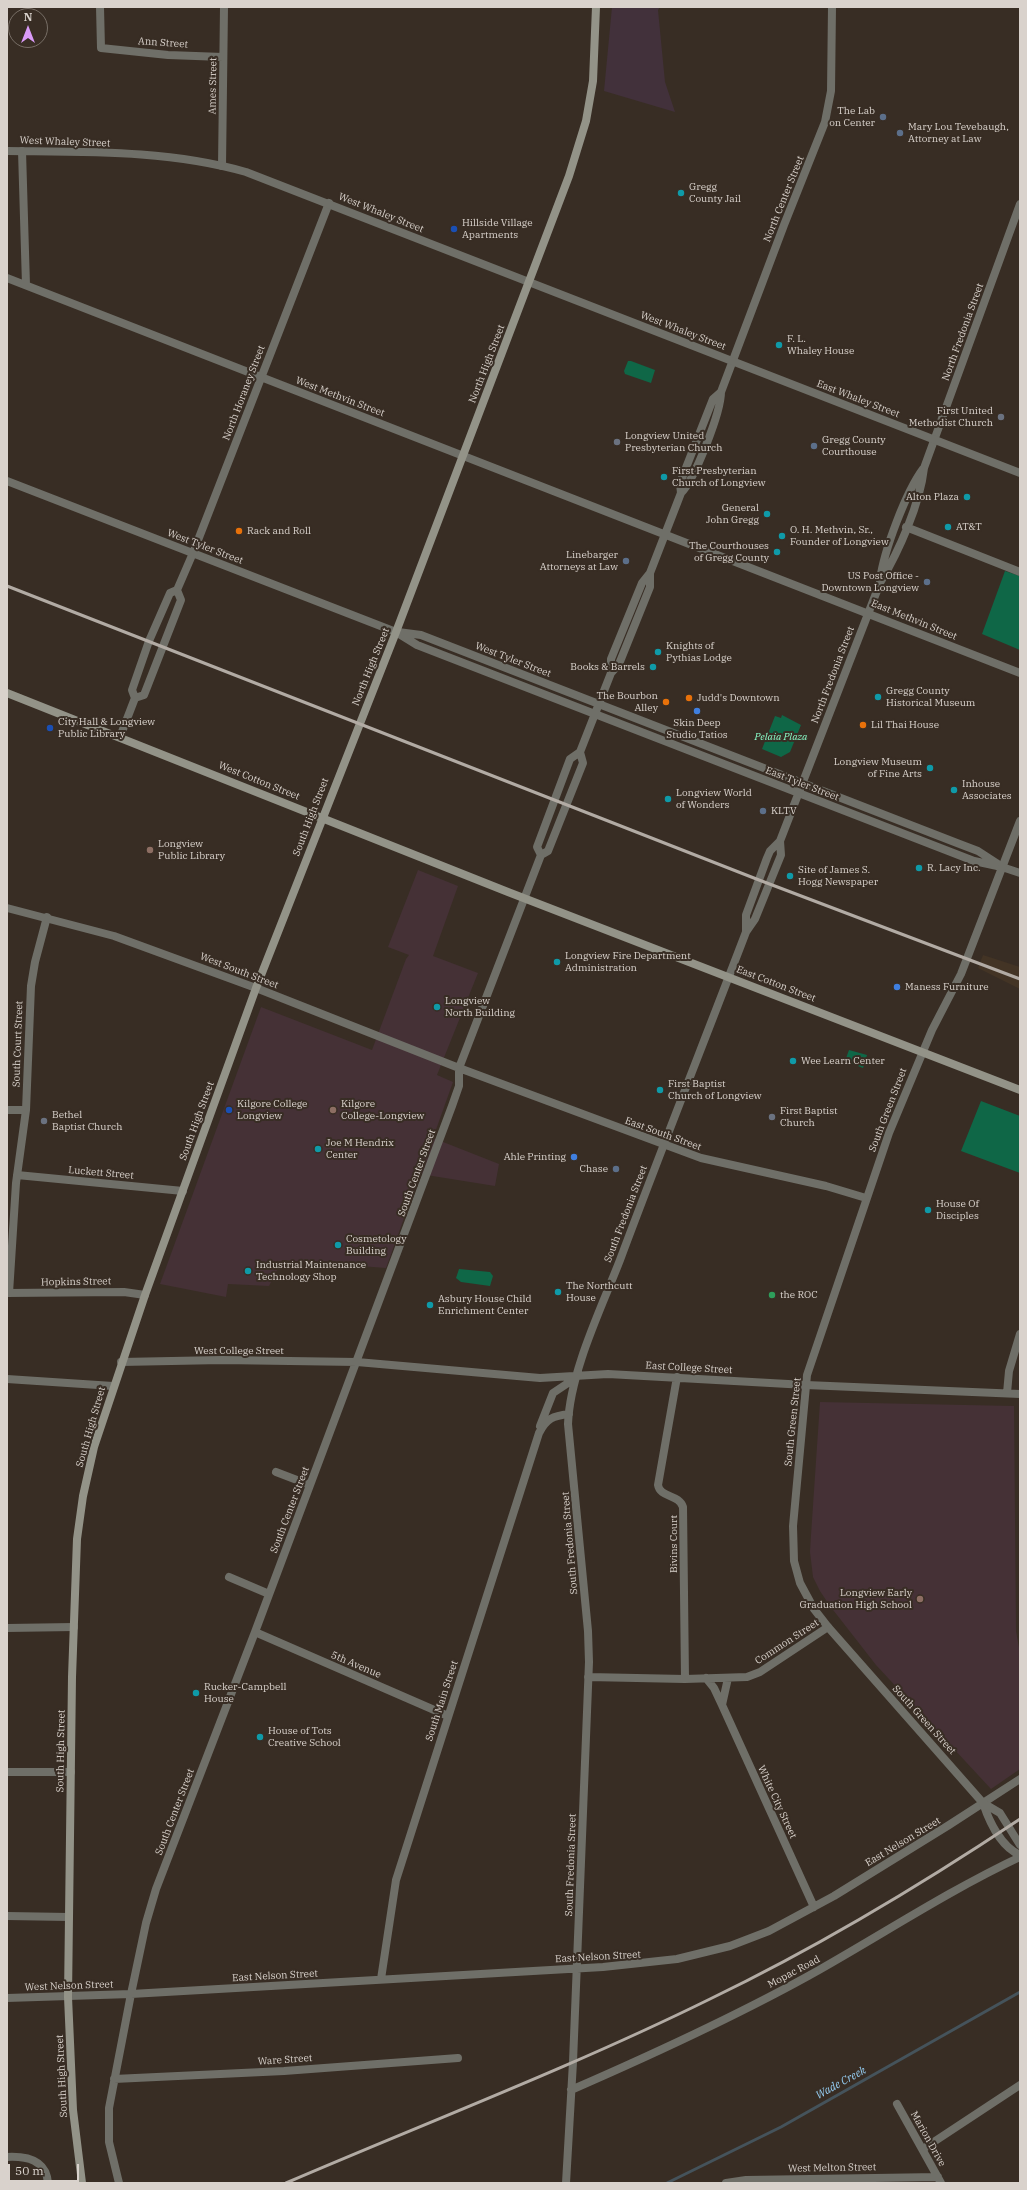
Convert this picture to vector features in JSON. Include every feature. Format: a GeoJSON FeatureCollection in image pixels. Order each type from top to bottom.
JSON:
{"type":"FeatureCollection","features":[{"type":"Feature","properties":{"kind":"main road","name":"North High Street"},"geometry":{"type":"LineString","coordinates":[[360,720],[396,632],[569,176],[586,121],[593,81],[596,7]]}},
{"type":"Feature","properties":{"kind":"main road","name":"West Cotton Street"},"geometry":{"type":"LineString","coordinates":[[7,693],[525,898]]}},
{"type":"Feature","properties":{"kind":"main road","name":"South High Street"},"geometry":{"type":"LineString","coordinates":[[82,2183],[73,2110],[68,1997],[74,1627],[77,1545],[83,1496],[94,1447],[121,1362],[256,988],[360,720]]}},
{"type":"Feature","properties":{"kind":"main road","name":"East Cotton Street"},"geometry":{"type":"LineString","coordinates":[[525,898],[923,1051],[1020,1090]]}},
{"type":"Feature","properties":{"kind":"street","name":"Ann Street"},"geometry":{"type":"LineString","coordinates":[[100,7],[101,48],[168,55],[223,57]]}},
{"type":"Feature","properties":{"kind":"street","name":"Ames Street"},"geometry":{"type":"LineString","coordinates":[[222,166],[224,7]]}},
{"type":"Feature","properties":{"kind":"street","name":"North Center Street"},"geometry":{"type":"LineString","coordinates":[[555,799],[570,759],[580,752],[611,673],[620,664],[650,587],[650,573],[681,493],[680,483],[713,399],[721,392],[825,122],[832,81],[832,7]]}},
{"type":"Feature","properties":{"kind":"street","name":"West Whaley Street"},"geometry":{"type":"LineString","coordinates":[[7,151],[158,156],[222,166],[260,177],[733,362]]}},
{"type":"Feature","properties":{"kind":"street"},"geometry":{"type":"LineString","coordinates":[[22,151],[26,285]]}},
{"type":"Feature","properties":{"kind":"street","name":"North Horaney Street"},"geometry":{"type":"LineString","coordinates":[[177,590],[181,600],[163,647],[144,694],[135,698],[132,690],[149,641],[170,593],[177,590],[193,553],[329,203]]}},
{"type":"Feature","properties":{"kind":"street","name":"North Fredonia Street"},"geometry":{"type":"LineString","coordinates":[[759,880],[770,851],[780,841],[880,582],[890,566],[922,486],[924,468],[1020,204]]}},
{"type":"Feature","properties":{"kind":"street","name":"West Methvin Street"},"geometry":{"type":"LineString","coordinates":[[7,278],[665,535]]}},
{"type":"Feature","properties":{"kind":"street","name":"East Whaley Street"},"geometry":{"type":"LineString","coordinates":[[733,362],[1020,473]]}},
{"type":"Feature","properties":{"kind":"street","name":"North Fredonia Street"},"geometry":{"type":"LineString","coordinates":[[880,582],[882,563],[913,482],[924,468]]}},
{"type":"Feature","properties":{"kind":"street","name":"West Tyler Street"},"geometry":{"type":"LineString","coordinates":[[7,481],[396,632],[417,645],[595,714]]}},
{"type":"Feature","properties":{"kind":"street"},"geometry":{"type":"LineString","coordinates":[[906,527],[1020,572]]}},
{"type":"Feature","properties":{"kind":"street","name":"East Methvin Street"},"geometry":{"type":"LineString","coordinates":[[665,535],[868,612],[1020,673]]}},
{"type":"Feature","properties":{"kind":"street","name":"West Tyler Street"},"geometry":{"type":"LineString","coordinates":[[396,632],[421,635],[600,704]]}},
{"type":"Feature","properties":{"kind":"street"},"geometry":{"type":"LineString","coordinates":[[120,737],[135,698]]}},
{"type":"Feature","properties":{"kind":"street","name":"East Tyler Street"},"geometry":{"type":"LineString","coordinates":[[600,704],[978,851],[1002,867]]}},
{"type":"Feature","properties":{"kind":"street","name":"East Tyler Street"},"geometry":{"type":"LineString","coordinates":[[595,714],[974,861],[1002,867],[1020,873]]}},
{"type":"Feature","properties":{"kind":"street","name":"North Center Street"},"geometry":{"type":"LineString","coordinates":[[567,804],[583,763],[580,752]]}},
{"type":"Feature","properties":{"kind":"street","name":"South Center Street"},"geometry":{"type":"LineString","coordinates":[[541,855],[537,847],[555,799]]}},
{"type":"Feature","properties":{"kind":"street","name":"South Center Street"},"geometry":{"type":"LineString","coordinates":[[119,2183],[111,2154],[108,2130],[109,2108],[146,1922],[156,1889],[255,1632],[460,1086],[458,1068],[541,855],[548,851],[567,804]]}},
{"type":"Feature","properties":{"kind":"street","name":"South Green Street"},"geometry":{"type":"LineString","coordinates":[[1020,821],[968,957],[923,1051],[889,1133],[808,1370],[793,1526],[794,1561],[800,1583],[814,1609],[828,1627],[983,1803],[1000,1813],[1020,1845]]}},
{"type":"Feature","properties":{"kind":"street","name":"North Fredonia Street"},"geometry":{"type":"LineString","coordinates":[[769,884],[781,855],[780,841]]}},
{"type":"Feature","properties":{"kind":"street","name":"South Fredonia Street"},"geometry":{"type":"LineString","coordinates":[[746,932],[746,915],[759,880]]}},
{"type":"Feature","properties":{"kind":"street","name":"South Fredonia Street"},"geometry":{"type":"LineString","coordinates":[[566,2183],[588,1677],[588,1631],[569,1414],[577,1376],[663,1145],[746,932],[755,919],[769,884]]}},
{"type":"Feature","properties":{"kind":"street","name":"West South Street"},"geometry":{"type":"LineString","coordinates":[[7,908],[47,917],[148,947],[458,1068]]}},
{"type":"Feature","properties":{"kind":"street","name":"South Court Street"},"geometry":{"type":"LineString","coordinates":[[8,1293],[17,1175],[26,1110],[31,986],[34,962],[47,917]]}},
{"type":"Feature","properties":{"kind":"street","name":"East South Street"},"geometry":{"type":"LineString","coordinates":[[458,1068],[663,1145],[715,1162],[826,1186],[866,1198]]}},
{"type":"Feature","properties":{"kind":"street"},"geometry":{"type":"LineString","coordinates":[[7,1110],[26,1110]]}},
{"type":"Feature","properties":{"kind":"street","name":"Luckett Street"},"geometry":{"type":"LineString","coordinates":[[17,1175],[183,1191]]}},
{"type":"Feature","properties":{"kind":"street","name":"Hopkins Street"},"geometry":{"type":"LineString","coordinates":[[8,1293],[124,1292],[145,1295]]}},
{"type":"Feature","properties":{"kind":"street"},"geometry":{"type":"LineString","coordinates":[[1007,1393],[1009,1371],[1020,1334]]}},
{"type":"Feature","properties":{"kind":"street","name":"West College Street"},"geometry":{"type":"LineString","coordinates":[[121,1362],[216,1360],[357,1362]]}},
{"type":"Feature","properties":{"kind":"street","name":"East College Street"},"geometry":{"type":"LineString","coordinates":[[357,1362],[533,1378],[601,1374],[806,1385],[1020,1394]]}},
{"type":"Feature","properties":{"kind":"street","name":"South Main Street"},"geometry":{"type":"LineString","coordinates":[[539,1433],[541,1420],[550,1397],[577,1376]]}},
{"type":"Feature","properties":{"kind":"street","name":"Bivins Court"},"geometry":{"type":"LineString","coordinates":[[677,1378],[658,1485],[662,1492],[679,1500],[683,1507],[685,1679]]}},
{"type":"Feature","properties":{"kind":"street"},"geometry":{"type":"LineString","coordinates":[[7,1379],[113,1386]]}},
{"type":"Feature","properties":{"kind":"street","name":"South Main Street"},"geometry":{"type":"LineString","coordinates":[[381,1979],[396,1880],[539,1433],[544,1423],[550,1417],[569,1414]]}},
{"type":"Feature","properties":{"kind":"street"},"geometry":{"type":"LineString","coordinates":[[276,1472],[310,1485]]}},
{"type":"Feature","properties":{"kind":"street"},"geometry":{"type":"LineString","coordinates":[[228,1577],[269,1594]]}},
{"type":"Feature","properties":{"kind":"street"},"geometry":{"type":"LineString","coordinates":[[7,1628],[74,1627]]}},
{"type":"Feature","properties":{"kind":"street","name":"Common Street"},"geometry":{"type":"LineString","coordinates":[[588,1677],[685,1679],[747,1677],[756,1674],[828,1627]]}},
{"type":"Feature","properties":{"kind":"street","name":"5th Avenue"},"geometry":{"type":"LineString","coordinates":[[255,1632],[448,1716]]}},
{"type":"Feature","properties":{"kind":"street","name":"White City Street"},"geometry":{"type":"LineString","coordinates":[[706,1678],[714,1688],[814,1907]]}},
{"type":"Feature","properties":{"kind":"street"},"geometry":{"type":"LineString","coordinates":[[722,1706],[728,1678]]}},
{"type":"Feature","properties":{"kind":"street"},"geometry":{"type":"LineString","coordinates":[[7,1772],[71,1772]]}},
{"type":"Feature","properties":{"kind":"street","name":"East Nelson Street"},"geometry":{"type":"LineString","coordinates":[[131,1994],[657,1963],[696,1955],[749,1939],[814,1907],[1020,1779]]}},
{"type":"Feature","properties":{"kind":"street","name":"South Green Street"},"geometry":{"type":"LineString","coordinates":[[983,1803],[989,1820],[1012,1852],[1020,1856]]}},
{"type":"Feature","properties":{"kind":"street","name":"Mopac Road"},"geometry":{"type":"LineString","coordinates":[[571,2090],[670,2047],[749,2007],[819,1970],[972,1880],[1020,1856]]}},
{"type":"Feature","properties":{"kind":"street"},"geometry":{"type":"LineString","coordinates":[[7,1916],[69,1916]]}},
{"type":"Feature","properties":{"kind":"street","name":"West Nelson Street"},"geometry":{"type":"LineString","coordinates":[[7,1998],[131,1994]]}},
{"type":"Feature","properties":{"kind":"street","name":"Ware Street"},"geometry":{"type":"LineString","coordinates":[[114,2079],[284,2071],[458,2058]]}},
{"type":"Feature","properties":{"kind":"street"},"geometry":{"type":"LineString","coordinates":[[923,2149],[1020,2085]]}},
{"type":"Feature","properties":{"kind":"street","name":"Marion Drive"},"geometry":{"type":"LineString","coordinates":[[897,2104],[940,2180]]}},
{"type":"Feature","properties":{"kind":"street"},"geometry":{"type":"LineString","coordinates":[[7,2157],[29,2158],[42,2166],[48,2183]]}},
{"type":"Feature","properties":{"kind":"street","name":"West Melton Street"},"geometry":{"type":"LineString","coordinates":[[726,2183],[746,2180],[940,2180]]}},
{"type":"Feature","properties":{"kind":"shaded area"},"geometry":{"type":"Polygon","coordinates":[[[612,7],[660,7],[658,10],[665,82],[675,112],[604,91],[612,7]]]}},
{"type":"Feature","properties":{"kind":"shaded area","name":"Kilgore College-Longview"},"geometry":{"type":"Polygon","coordinates":[[[418,870],[458,886],[433,956],[478,973],[437,1075],[453,1082],[433,1138],[499,1164],[495,1186],[420,1174],[386,1268],[282,1260],[269,1286],[228,1284],[226,1297],[160,1284],[261,1007],[372,1050],[406,959],[409,955],[388,947],[418,870]]]}},
{"type":"Feature","properties":{"kind":"shaded area"},"geometry":{"type":"Polygon","coordinates":[[[983,955],[1020,967],[1020,989],[978,968],[983,955]]]}},
{"type":"Feature","properties":{"kind":"shaded area","name":"Longview Early Graduation High School"},"geometry":{"type":"Polygon","coordinates":[[[820,1402],[1014,1406],[1016,1631],[1020,1653],[1020,1769],[991,1789],[876,1665],[830,1606],[813,1577],[810,1552],[820,1402]]]}},
{"type":"Feature","properties":{"kind":"green space"},"geometry":{"type":"Polygon","coordinates":[[[628,361],[655,370],[651,383],[625,374],[624,371],[628,361]]]}},
{"type":"Feature","properties":{"kind":"green space"},"geometry":{"type":"Polygon","coordinates":[[[1005,571],[1020,576],[1020,650],[982,634],[1005,571]]]}},
{"type":"Feature","properties":{"kind":"green space","name":"Pelaia Plaza"},"geometry":{"type":"Polygon","coordinates":[[[782,715],[801,725],[790,752],[781,757],[762,749],[775,716],[781,718],[782,715]]]}},
{"type":"Feature","properties":{"kind":"green space"},"geometry":{"type":"Polygon","coordinates":[[[849,1050],[867,1055],[863,1068],[845,1061],[849,1050]]]}},
{"type":"Feature","properties":{"kind":"green space"},"geometry":{"type":"Polygon","coordinates":[[[981,1101],[1020,1116],[1020,1173],[961,1151],[981,1101]]]}},
{"type":"Feature","properties":{"kind":"green space"},"geometry":{"type":"Polygon","coordinates":[[[459,1269],[490,1272],[493,1276],[490,1286],[461,1282],[456,1278],[459,1269]]]}},
{"type":"Feature","properties":{"kind":"waterway","name":"Wade Creek"},"geometry":{"type":"LineString","coordinates":[[667,2183],[781,2127],[1020,1992]]}},
{"type":"Feature","properties":{"kind":"railway"},"geometry":{"type":"LineString","coordinates":[[7,586],[759,880],[1020,979]]}},
{"type":"Feature","properties":{"kind":"railway"},"geometry":{"type":"LineString","coordinates":[[286,2183],[500,2094],[606,2048],[710,1999],[829,1937],[945,1868],[1020,1819]]}},
{"type":"Feature","properties":{"kind":"place","name":"The Lab on Center"},"geometry":{"type":"Point","coordinates":[883,117]}},
{"type":"Feature","properties":{"kind":"place","name":"Mary Lou Tevebaugh, Attorney at Law"},"geometry":{"type":"Point","coordinates":[900,133]}},
{"type":"Feature","properties":{"kind":"place","name":"Gregg County Jail"},"geometry":{"type":"Point","coordinates":[681,193]}},
{"type":"Feature","properties":{"kind":"place","name":"Hillside Village Apartments"},"geometry":{"type":"Point","coordinates":[454,229]}},
{"type":"Feature","properties":{"kind":"place","name":"F. L. Whaley House"},"geometry":{"type":"Point","coordinates":[779,345]}},
{"type":"Feature","properties":{"kind":"place","name":"First United Methodist Church"},"geometry":{"type":"Point","coordinates":[1001,417]}},
{"type":"Feature","properties":{"kind":"place","name":"Longview United Presbyterian Church"},"geometry":{"type":"Point","coordinates":[617,442]}},
{"type":"Feature","properties":{"kind":"place","name":"Gregg County Courthouse"},"geometry":{"type":"Point","coordinates":[814,446]}},
{"type":"Feature","properties":{"kind":"place","name":"First Presbyterian Church of Longview"},"geometry":{"type":"Point","coordinates":[664,477]}},
{"type":"Feature","properties":{"kind":"place","name":"Alton Plaza"},"geometry":{"type":"Point","coordinates":[967,497]}},
{"type":"Feature","properties":{"kind":"place","name":"General John Gregg"},"geometry":{"type":"Point","coordinates":[767,514]}},
{"type":"Feature","properties":{"kind":"place","name":"AT&T"},"geometry":{"type":"Point","coordinates":[948,527]}},
{"type":"Feature","properties":{"kind":"place","name":"Rack and Roll"},"geometry":{"type":"Point","coordinates":[239,531]}},
{"type":"Feature","properties":{"kind":"place","name":"O. H. Methvin, Sr., Founder of Longview"},"geometry":{"type":"Point","coordinates":[782,536]}},
{"type":"Feature","properties":{"kind":"place","name":"The Courthouses of Gregg County"},"geometry":{"type":"Point","coordinates":[777,552]}},
{"type":"Feature","properties":{"kind":"place","name":"Linebarger Attorneys at Law"},"geometry":{"type":"Point","coordinates":[626,561]}},
{"type":"Feature","properties":{"kind":"place","name":"US Post Office - Downtown Longview"},"geometry":{"type":"Point","coordinates":[927,582]}},
{"type":"Feature","properties":{"kind":"place","name":"Knights of Pythias Lodge"},"geometry":{"type":"Point","coordinates":[658,652]}},
{"type":"Feature","properties":{"kind":"place","name":"Books & Barrels"},"geometry":{"type":"Point","coordinates":[653,667]}},
{"type":"Feature","properties":{"kind":"place","name":"Gregg County Historical Museum"},"geometry":{"type":"Point","coordinates":[878,697]}},
{"type":"Feature","properties":{"kind":"place","name":"Judd's Downtown"},"geometry":{"type":"Point","coordinates":[689,698]}},
{"type":"Feature","properties":{"kind":"place","name":"The Bourbon Alley"},"geometry":{"type":"Point","coordinates":[666,702]}},
{"type":"Feature","properties":{"kind":"place","name":"Skin Deep Studio Tatios"},"geometry":{"type":"Point","coordinates":[697,711]}},
{"type":"Feature","properties":{"kind":"place","name":"Lil Thai House"},"geometry":{"type":"Point","coordinates":[863,725]}},
{"type":"Feature","properties":{"kind":"place","name":"City Hall & Longview Public Library"},"geometry":{"type":"Point","coordinates":[50,728]}},
{"type":"Feature","properties":{"kind":"place","name":"Longview Museum of Fine Arts"},"geometry":{"type":"Point","coordinates":[930,768]}},
{"type":"Feature","properties":{"kind":"place","name":"Inhouse Associates"},"geometry":{"type":"Point","coordinates":[954,790]}},
{"type":"Feature","properties":{"kind":"place","name":"Longview World of Wonders"},"geometry":{"type":"Point","coordinates":[668,799]}},
{"type":"Feature","properties":{"kind":"place","name":"KLTV"},"geometry":{"type":"Point","coordinates":[763,811]}},
{"type":"Feature","properties":{"kind":"place","name":"Longview Public Library"},"geometry":{"type":"Point","coordinates":[150,850]}},
{"type":"Feature","properties":{"kind":"place","name":"R. Lacy Inc."},"geometry":{"type":"Point","coordinates":[919,868]}},
{"type":"Feature","properties":{"kind":"place","name":"Site of James S. Hogg Newspaper"},"geometry":{"type":"Point","coordinates":[790,876]}},
{"type":"Feature","properties":{"kind":"place","name":"Longview Fire Department Administration"},"geometry":{"type":"Point","coordinates":[557,962]}},
{"type":"Feature","properties":{"kind":"place","name":"Maness Furniture"},"geometry":{"type":"Point","coordinates":[897,987]}},
{"type":"Feature","properties":{"kind":"place","name":"Longview North Building"},"geometry":{"type":"Point","coordinates":[437,1007]}},
{"type":"Feature","properties":{"kind":"place","name":"Wee Learn Center"},"geometry":{"type":"Point","coordinates":[793,1061]}},
{"type":"Feature","properties":{"kind":"place","name":"First Baptist Church of Longview"},"geometry":{"type":"Point","coordinates":[660,1090]}},
{"type":"Feature","properties":{"kind":"place","name":"Kilgore College Longview"},"geometry":{"type":"Point","coordinates":[229,1110]}},
{"type":"Feature","properties":{"kind":"place","name":"Kilgore College-Longview"},"geometry":{"type":"Point","coordinates":[333,1110]}},
{"type":"Feature","properties":{"kind":"place","name":"First Baptist Church"},"geometry":{"type":"Point","coordinates":[772,1117]}},
{"type":"Feature","properties":{"kind":"place","name":"Bethel Baptist Church"},"geometry":{"type":"Point","coordinates":[44,1121]}},
{"type":"Feature","properties":{"kind":"place","name":"Joe M Hendrix Center"},"geometry":{"type":"Point","coordinates":[318,1149]}},
{"type":"Feature","properties":{"kind":"place","name":"Ahle Printing"},"geometry":{"type":"Point","coordinates":[574,1157]}},
{"type":"Feature","properties":{"kind":"place","name":"Chase"},"geometry":{"type":"Point","coordinates":[616,1169]}},
{"type":"Feature","properties":{"kind":"place","name":"House Of Disciples"},"geometry":{"type":"Point","coordinates":[928,1210]}},
{"type":"Feature","properties":{"kind":"place","name":"Cosmetology Building"},"geometry":{"type":"Point","coordinates":[338,1245]}},
{"type":"Feature","properties":{"kind":"place","name":"Industrial Maintenance Technology Shop"},"geometry":{"type":"Point","coordinates":[248,1271]}},
{"type":"Feature","properties":{"kind":"place","name":"The Northcutt House"},"geometry":{"type":"Point","coordinates":[558,1292]}},
{"type":"Feature","properties":{"kind":"place","name":"the ROC"},"geometry":{"type":"Point","coordinates":[772,1295]}},
{"type":"Feature","properties":{"kind":"place","name":"Asbury House Child Enrichment Center"},"geometry":{"type":"Point","coordinates":[430,1305]}},
{"type":"Feature","properties":{"kind":"place","name":"Longview Early Graduation High School"},"geometry":{"type":"Point","coordinates":[920,1599]}},
{"type":"Feature","properties":{"kind":"place","name":"Rucker-Campbell House"},"geometry":{"type":"Point","coordinates":[196,1693]}},
{"type":"Feature","properties":{"kind":"place","name":"House of Tots Creative School"},"geometry":{"type":"Point","coordinates":[260,1737]}}]}
